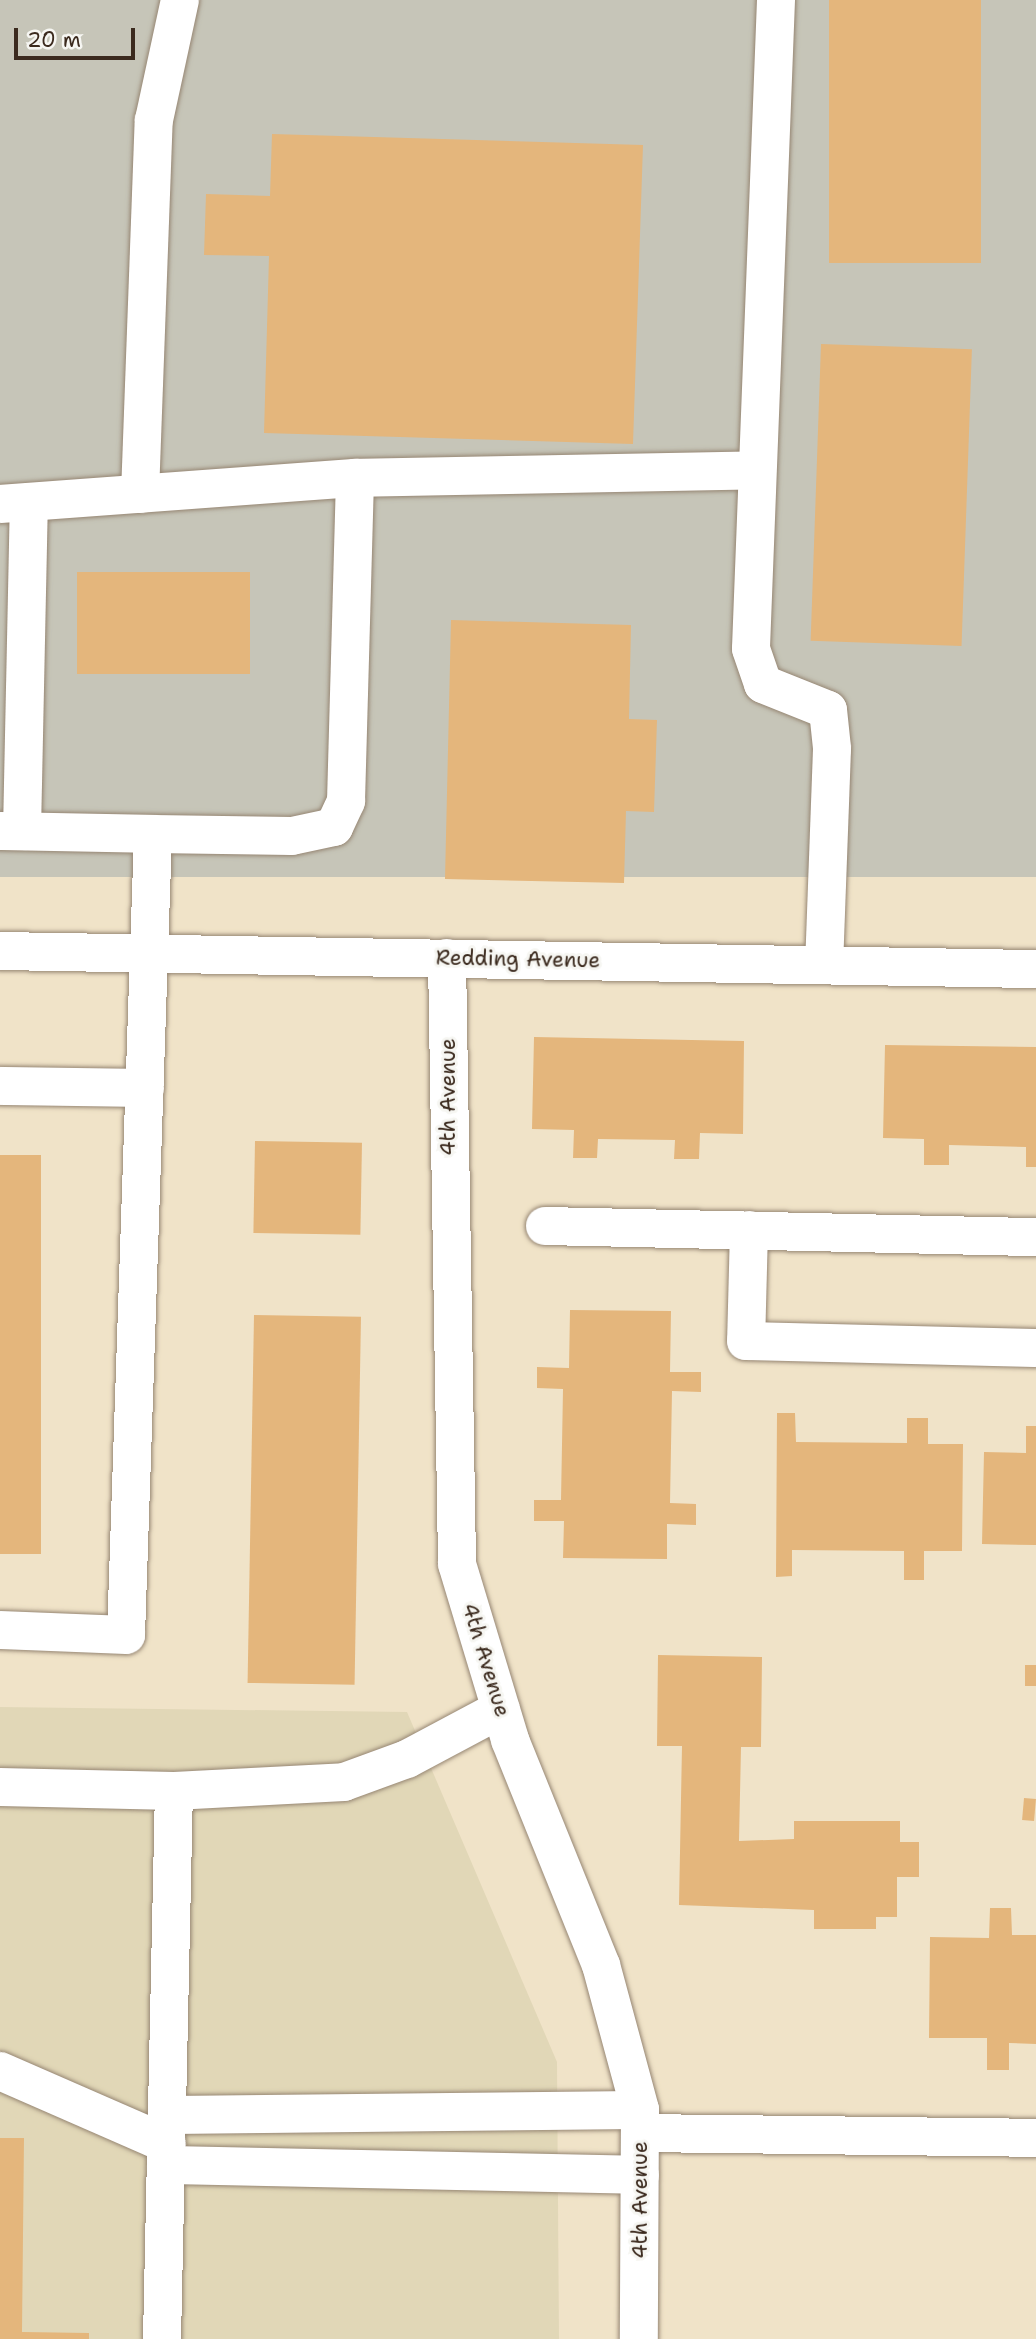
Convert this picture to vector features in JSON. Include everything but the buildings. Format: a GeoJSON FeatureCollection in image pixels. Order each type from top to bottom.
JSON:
{"type":"FeatureCollection","features":[{"type":"Feature","properties":{"kind":"street"},"geometry":{"type":"LineString","coordinates":[[140,494],[154,120],[180,0]]}},
{"type":"Feature","properties":{"kind":"street"},"geometry":{"type":"LineString","coordinates":[[776,0],[751,649],[762,684],[828,710],[832,749],[824,965]]}},
{"type":"Feature","properties":{"kind":"street"},"geometry":{"type":"LineString","coordinates":[[355,478],[346,801],[334,827],[292,836],[11,831],[14,503],[355,478],[756,470]]}},
{"type":"Feature","properties":{"kind":"street"},"geometry":{"type":"LineString","coordinates":[[0,1630],[127,1635],[153,834]]}},
{"type":"Feature","properties":{"kind":"street","name":"Redding Avenue"},"geometry":{"type":"LineString","coordinates":[[0,951],[1036,969]]}},
{"type":"Feature","properties":{"kind":"street","name":"4th Avenue"},"geometry":{"type":"LineString","coordinates":[[447,958],[457,1564],[501,1709],[601,1965],[640,2122],[639,2339]]}},
{"type":"Feature","properties":{"kind":"street"},"geometry":{"type":"LineString","coordinates":[[0,1086],[145,1088]]}},
{"type":"Feature","properties":{"kind":"street"},"geometry":{"type":"LineString","coordinates":[[545,1226],[1036,1237]]}},
{"type":"Feature","properties":{"kind":"street"},"geometry":{"type":"LineString","coordinates":[[749,1230],[746,1341],[1036,1348]]}},
{"type":"Feature","properties":{"kind":"street"},"geometry":{"type":"LineString","coordinates":[[0,1787],[174,1791],[344,1782],[407,1759],[501,1709]]}},
{"type":"Feature","properties":{"kind":"street"},"geometry":{"type":"LineString","coordinates":[[162,2339],[174,1791]]}},
{"type":"Feature","properties":{"kind":"street"},"geometry":{"type":"LineString","coordinates":[[0,2071],[166,2141],[640,2175]]}},
{"type":"Feature","properties":{"kind":"street"},"geometry":{"type":"LineString","coordinates":[[166,2141],[640,2122],[1036,2138]]}},
{"type":"Feature","properties":{"kind":"shaded area"},"geometry":{"type":"Polygon","coordinates":[[[0,0],[1036,0],[1036,877],[0,877],[0,0]]]}},
{"type":"Feature","properties":{"kind":"shaded area"},"geometry":{"type":"Polygon","coordinates":[[[0,1707],[407,1712],[557,2062],[559,2339],[0,2339],[0,1707]]]}}]}
